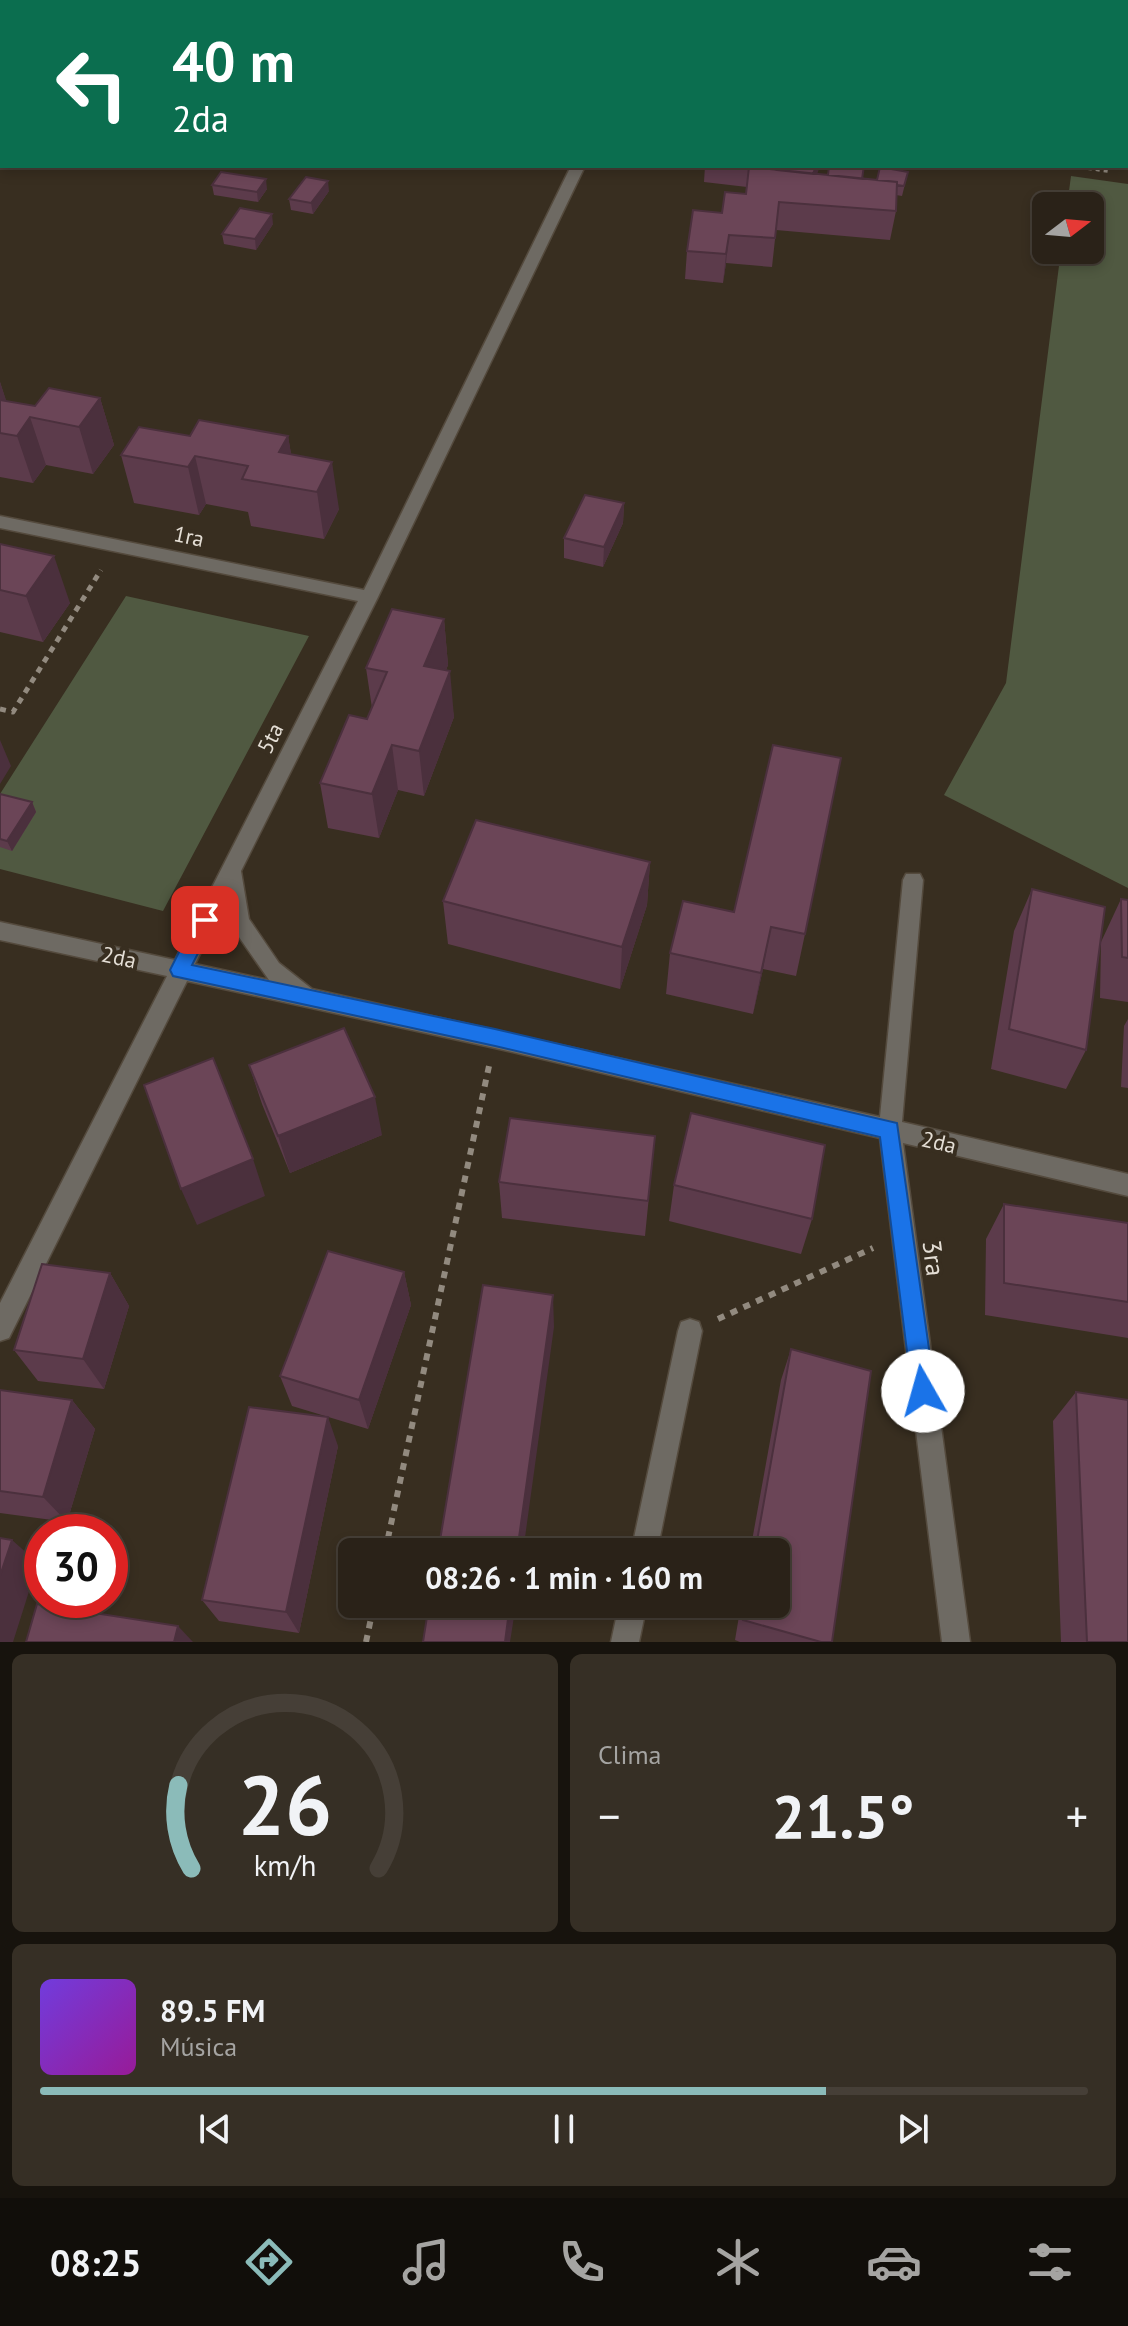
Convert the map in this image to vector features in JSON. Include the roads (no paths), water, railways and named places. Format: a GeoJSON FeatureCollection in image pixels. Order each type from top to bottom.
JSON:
{"type":"FeatureCollection","features":[{"type":"Feature","properties":{"kind":"street","name":"5ta"},"geometry":{"type":"LineString","coordinates":[[0,1329],[369,597],[577,168]]}},
{"type":"Feature","properties":{"kind":"street","name":"1ra"},"geometry":{"type":"LineString","coordinates":[[0,522],[369,597]]}},
{"type":"Feature","properties":{"kind":"street"},"geometry":{"type":"LineString","coordinates":[[231,869],[239,921],[271,969],[309,998]]}},
{"type":"Feature","properties":{"kind":"street","name":"3ra"},"geometry":{"type":"LineString","coordinates":[[913,880],[890,1130],[956,1642]]}},
{"type":"Feature","properties":{"kind":"street","name":"2da"},"geometry":{"type":"LineString","coordinates":[[0,931],[495,1038],[1128,1185]]}},
{"type":"Feature","properties":{"kind":"street"},"geometry":{"type":"LineString","coordinates":[[647,1538],[690,1331]]}},
{"type":"Feature","properties":{"kind":"street"},"geometry":{"type":"LineString","coordinates":[[625,1642],[630,1618]]}}]}
